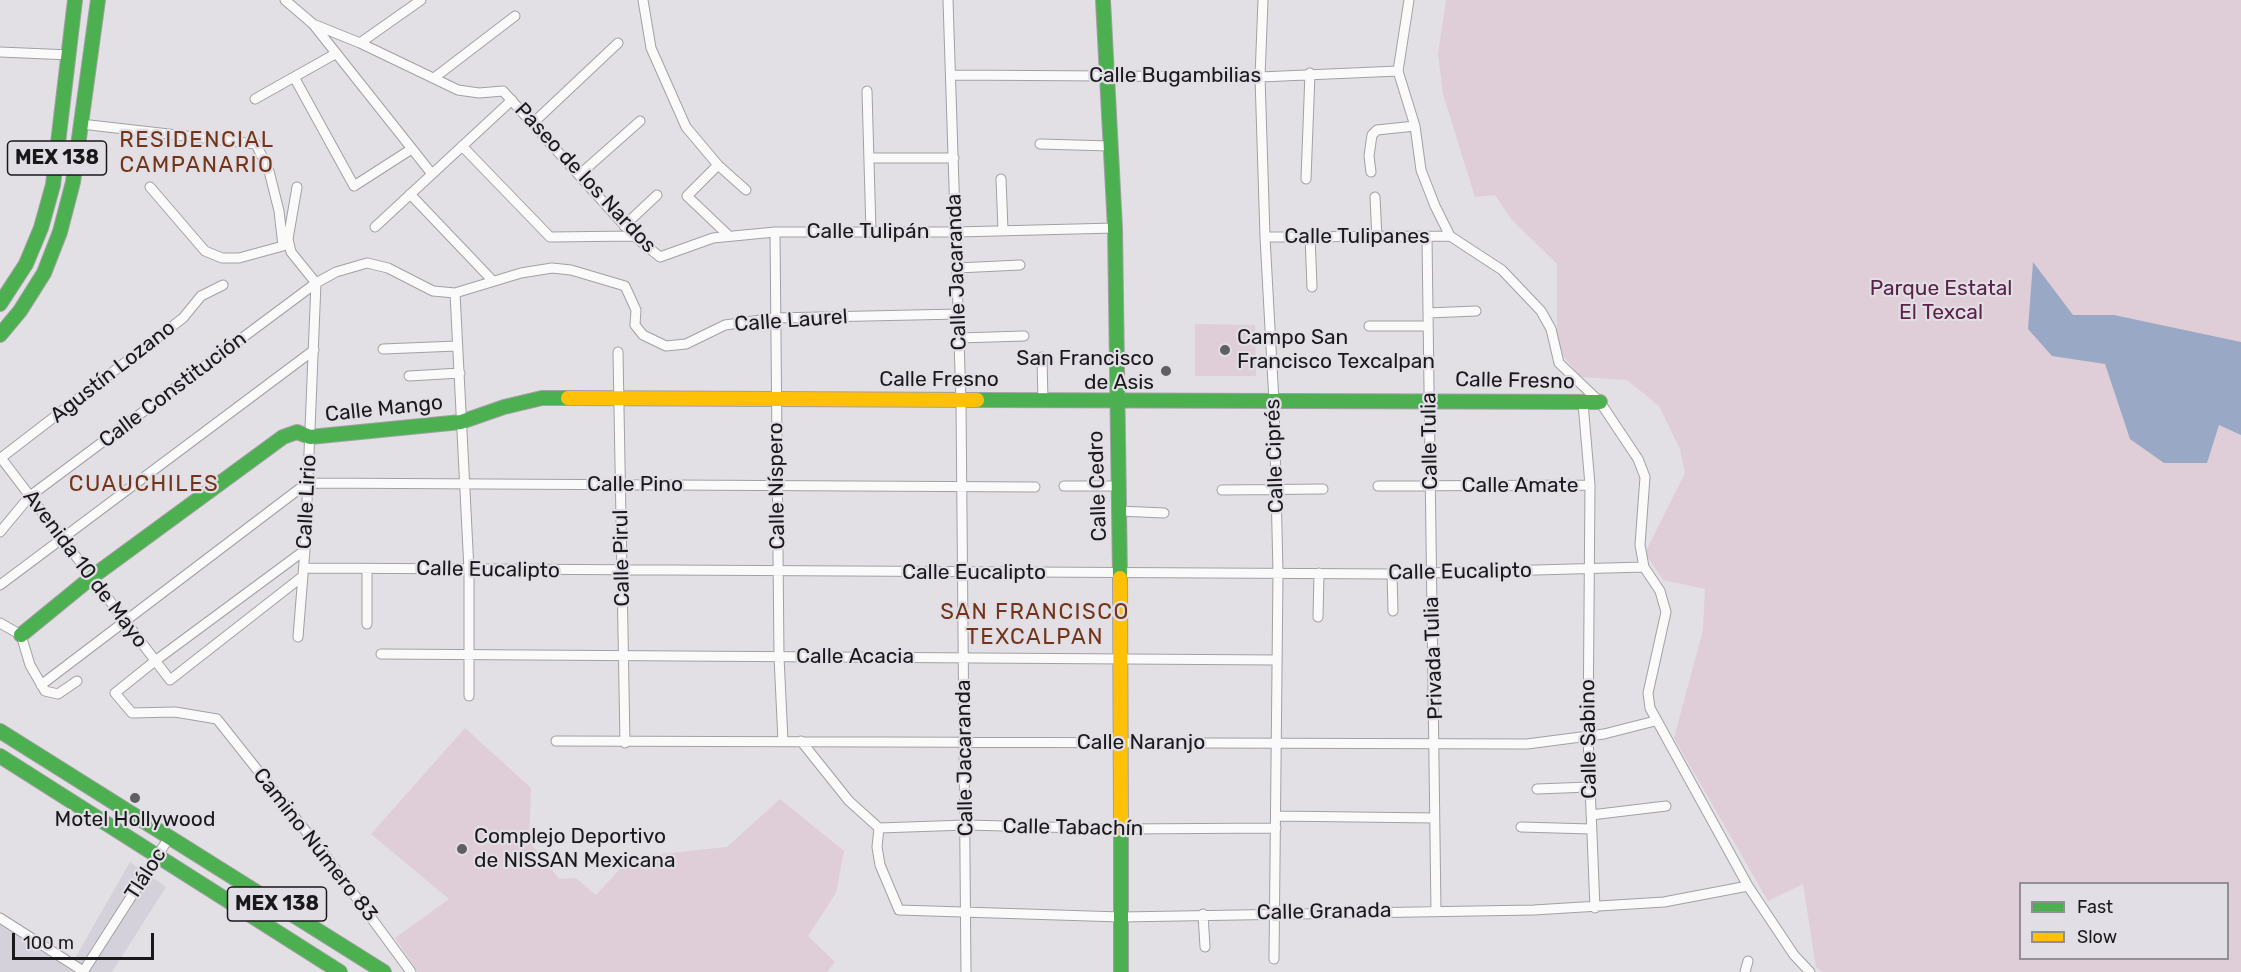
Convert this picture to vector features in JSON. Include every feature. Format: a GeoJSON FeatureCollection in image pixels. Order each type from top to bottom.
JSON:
{"type":"FeatureCollection","features":[{"type":"Feature","properties":{"kind":"street","name":"MEX 138"},"geometry":{"type":"LineString","coordinates":[[0,304],[26,264],[44,218],[53,185],[75,0]]}},
{"type":"Feature","properties":{"kind":"street","name":"MEX 138"},"geometry":{"type":"LineString","coordinates":[[0,335],[20,311],[44,273],[56,243],[73,182],[98,0]]}},
{"type":"Feature","properties":{"kind":"street"},"geometry":{"type":"LineString","coordinates":[[285,0],[313,24],[410,150],[432,174]]}},
{"type":"Feature","properties":{"kind":"street"},"geometry":{"type":"LineString","coordinates":[[360,42],[421,0]]}},
{"type":"Feature","properties":{"kind":"street"},"geometry":{"type":"LineString","coordinates":[[643,0],[651,48],[686,127],[718,165],[746,190]]}},
{"type":"Feature","properties":{"kind":"street","name":"Calle Jacaranda"},"geometry":{"type":"LineString","coordinates":[[948,0],[963,485],[966,972]]}},
{"type":"Feature","properties":{"kind":"street","name":"Calle Cedro"},"geometry":{"type":"LineString","coordinates":[[1103,0],[1115,228],[1122,573],[1120,972]]}},
{"type":"Feature","properties":{"kind":"street","name":"Calle Ciprés"},"geometry":{"type":"LineString","coordinates":[[1263,0],[1260,77],[1264,237],[1274,402],[1278,573],[1274,959]]}},
{"type":"Feature","properties":{"kind":"street"},"geometry":{"type":"LineString","coordinates":[[1409,0],[1398,71],[1415,126],[1421,170],[1450,236],[1502,270],[1528,295],[1551,329],[1559,363],[1600,402],[1638,459],[1645,477],[1640,544],[1644,567],[1660,591],[1666,612],[1648,693],[1655,721],[1716,824],[1748,886],[1794,955],[1810,972]]}},
{"type":"Feature","properties":{"kind":"street"},"geometry":{"type":"LineString","coordinates":[[434,78],[515,16]]}},
{"type":"Feature","properties":{"kind":"street","name":"Paseo de los Nardos"},"geometry":{"type":"LineString","coordinates":[[313,24],[360,42],[458,90],[479,93],[503,91],[634,236],[660,257]]}},
{"type":"Feature","properties":{"kind":"street"},"geometry":{"type":"LineString","coordinates":[[532,124],[618,43]]}},
{"type":"Feature","properties":{"kind":"street"},"geometry":{"type":"LineString","coordinates":[[0,51],[70,55]]}},
{"type":"Feature","properties":{"kind":"street"},"geometry":{"type":"LineString","coordinates":[[255,99],[335,54]]}},
{"type":"Feature","properties":{"kind":"street","name":"Calle Bugambilias"},"geometry":{"type":"LineString","coordinates":[[952,75],[1260,77],[1310,73],[1398,71]]}},
{"type":"Feature","properties":{"kind":"street"},"geometry":{"type":"LineString","coordinates":[[1306,179],[1310,73]]}},
{"type":"Feature","properties":{"kind":"street"},"geometry":{"type":"LineString","coordinates":[[294,77],[354,186],[410,150]]}},
{"type":"Feature","properties":{"kind":"street"},"geometry":{"type":"LineString","coordinates":[[867,91],[871,232]]}},
{"type":"Feature","properties":{"kind":"street"},"geometry":{"type":"LineString","coordinates":[[375,227],[512,100]]}},
{"type":"Feature","properties":{"kind":"street"},"geometry":{"type":"LineString","coordinates":[[579,175],[640,122]]}},
{"type":"Feature","properties":{"kind":"street"},"geometry":{"type":"LineString","coordinates":[[81,124],[256,144],[269,171],[279,211],[283,246],[239,258],[222,258],[205,251],[150,186]]}},
{"type":"Feature","properties":{"kind":"street"},"geometry":{"type":"LineString","coordinates":[[1371,172],[1369,156],[1372,135],[1377,130],[1415,126]]}},
{"type":"Feature","properties":{"kind":"street"},"geometry":{"type":"LineString","coordinates":[[1040,144],[1110,146]]}},
{"type":"Feature","properties":{"kind":"street"},"geometry":{"type":"LineString","coordinates":[[462,146],[549,237],[634,236]]}},
{"type":"Feature","properties":{"kind":"street"},"geometry":{"type":"LineString","coordinates":[[870,158],[954,158]]}},
{"type":"Feature","properties":{"kind":"street"},"geometry":{"type":"LineString","coordinates":[[718,165],[687,196],[728,235]]}},
{"type":"Feature","properties":{"kind":"street"},"geometry":{"type":"LineString","coordinates":[[1001,179],[1003,230]]}},
{"type":"Feature","properties":{"kind":"street"},"geometry":{"type":"LineString","coordinates":[[297,187],[288,239],[291,252],[316,283]]}},
{"type":"Feature","properties":{"kind":"street"},"geometry":{"type":"LineString","coordinates":[[410,194],[492,280],[455,293],[466,483],[469,696]]}},
{"type":"Feature","properties":{"kind":"street"},"geometry":{"type":"LineString","coordinates":[[624,225],[657,195]]}},
{"type":"Feature","properties":{"kind":"street"},"geometry":{"type":"LineString","coordinates":[[1375,197],[1377,237]]}},
{"type":"Feature","properties":{"kind":"street","name":"Calle Tulipán"},"geometry":{"type":"LineString","coordinates":[[660,257],[728,235],[775,232],[956,232],[1115,228]]}},
{"type":"Feature","properties":{"kind":"street","name":"Calle Níspero"},"geometry":{"type":"LineString","coordinates":[[775,232],[779,657],[783,741]]}},
{"type":"Feature","properties":{"kind":"street"},"geometry":{"type":"LineString","coordinates":[[1310,236],[1312,287]]}},
{"type":"Feature","properties":{"kind":"street","name":"Calle Tulipanes"},"geometry":{"type":"LineString","coordinates":[[1264,237],[1450,236]]}},
{"type":"Feature","properties":{"kind":"street","name":"Calle Tulia"},"geometry":{"type":"LineString","coordinates":[[1427,237],[1432,573]]}},
{"type":"Feature","properties":{"kind":"street","name":"Calle Constitución"},"geometry":{"type":"LineString","coordinates":[[0,532],[30,496],[316,283],[336,272],[367,263],[388,268],[433,291],[455,293]]}},
{"type":"Feature","properties":{"kind":"street"},"geometry":{"type":"LineString","coordinates":[[957,268],[1020,265]]}},
{"type":"Feature","properties":{"kind":"street","name":"Calle Laurel"},"geometry":{"type":"LineString","coordinates":[[492,280],[552,268],[571,270],[625,286],[636,310],[636,325],[643,335],[666,346],[686,344],[725,325],[775,318],[959,314]]}},
{"type":"Feature","properties":{"kind":"street","name":"Calle Lirio"},"geometry":{"type":"LineString","coordinates":[[298,637],[304,572],[316,283]]}},
{"type":"Feature","properties":{"kind":"street","name":"Agustín Lozano"},"geometry":{"type":"LineString","coordinates":[[1,458],[183,318],[201,296],[223,285]]}},
{"type":"Feature","properties":{"kind":"street"},"geometry":{"type":"LineString","coordinates":[[1428,313],[1476,311]]}},
{"type":"Feature","properties":{"kind":"street"},"geometry":{"type":"LineString","coordinates":[[1370,326],[1428,326]]}},
{"type":"Feature","properties":{"kind":"street"},"geometry":{"type":"LineString","coordinates":[[959,338],[1024,336]]}},
{"type":"Feature","properties":{"kind":"street"},"geometry":{"type":"LineString","coordinates":[[382,350],[457,346]]}},
{"type":"Feature","properties":{"kind":"street"},"geometry":{"type":"LineString","coordinates":[[0,585],[314,350]]}},
{"type":"Feature","properties":{"kind":"street","name":"Calle Pirul"},"geometry":{"type":"LineString","coordinates":[[618,352],[625,743]]}},
{"type":"Feature","properties":{"kind":"street"},"geometry":{"type":"LineString","coordinates":[[1042,357],[1043,401]]}},
{"type":"Feature","properties":{"kind":"street"},"geometry":{"type":"LineString","coordinates":[[409,376],[460,374]]}},
{"type":"Feature","properties":{"kind":"street","name":"Calle Fresno"},"geometry":{"type":"LineString","coordinates":[[461,422],[504,407],[542,398],[961,402],[1429,400],[1600,402]]}},
{"type":"Feature","properties":{"kind":"street","name":"Calle Sabino"},"geometry":{"type":"LineString","coordinates":[[1583,403],[1590,485],[1588,737],[1595,908]]}},
{"type":"Feature","properties":{"kind":"street","name":"Calle Mango"},"geometry":{"type":"LineString","coordinates":[[21,635],[92,577],[283,437],[297,432],[310,437],[461,422]]}},
{"type":"Feature","properties":{"kind":"street","name":"Avenida 10 de Mayo"},"geometry":{"type":"LineString","coordinates":[[1,458],[170,680],[304,572]]}},
{"type":"Feature","properties":{"kind":"street"},"geometry":{"type":"LineString","coordinates":[[41,685],[307,483]]}},
{"type":"Feature","properties":{"kind":"street","name":"Calle Pino"},"geometry":{"type":"LineString","coordinates":[[307,483],[1035,487]]}},
{"type":"Feature","properties":{"kind":"street","name":"Calle Amate"},"geometry":{"type":"LineString","coordinates":[[1378,486],[1590,485]]}},
{"type":"Feature","properties":{"kind":"street"},"geometry":{"type":"LineString","coordinates":[[1064,486],[1120,486]]}},
{"type":"Feature","properties":{"kind":"street"},"geometry":{"type":"LineString","coordinates":[[1222,490],[1323,489]]}},
{"type":"Feature","properties":{"kind":"street"},"geometry":{"type":"LineString","coordinates":[[1119,511],[1164,513]]}},
{"type":"Feature","properties":{"kind":"street"},"geometry":{"type":"LineString","coordinates":[[155,661],[305,550]]}},
{"type":"Feature","properties":{"kind":"street","name":"Calle Eucalipto"},"geometry":{"type":"LineString","coordinates":[[304,572],[367,569],[1392,574],[1644,567]]}},
{"type":"Feature","properties":{"kind":"street"},"geometry":{"type":"LineString","coordinates":[[367,569],[367,624]]}},
{"type":"Feature","properties":{"kind":"street"},"geometry":{"type":"LineString","coordinates":[[1318,616],[1319,573]]}},
{"type":"Feature","properties":{"kind":"street","name":"Privada Tulia"},"geometry":{"type":"LineString","coordinates":[[1432,573],[1436,743]]}},
{"type":"Feature","properties":{"kind":"street"},"geometry":{"type":"LineString","coordinates":[[1392,574],[1393,611]]}},
{"type":"Feature","properties":{"kind":"street"},"geometry":{"type":"LineString","coordinates":[[0,623],[21,635],[30,665],[45,691],[58,694],[77,681]]}},
{"type":"Feature","properties":{"kind":"street","name":"Calle Acacia"},"geometry":{"type":"LineString","coordinates":[[381,654],[1276,660]]}},
{"type":"Feature","properties":{"kind":"street","name":"Camino Número 83"},"geometry":{"type":"LineString","coordinates":[[155,661],[115,693],[132,713],[175,712],[217,719],[328,859],[411,972]]}},
{"type":"Feature","properties":{"kind":"street","name":"Calle Naranjo"},"geometry":{"type":"LineString","coordinates":[[556,741],[1121,744],[1277,741],[1527,744],[1588,737],[1655,721]]}},
{"type":"Feature","properties":{"kind":"street","name":"MEX 138"},"geometry":{"type":"LineString","coordinates":[[0,731],[384,972]]}},
{"type":"Feature","properties":{"kind":"street"},"geometry":{"type":"LineString","coordinates":[[801,741],[849,801],[879,828]]}},
{"type":"Feature","properties":{"kind":"street"},"geometry":{"type":"LineString","coordinates":[[1436,743],[1434,818],[1436,911]]}},
{"type":"Feature","properties":{"kind":"street","name":"MEX 138"},"geometry":{"type":"LineString","coordinates":[[0,756],[157,858],[340,972]]}},
{"type":"Feature","properties":{"kind":"street"},"geometry":{"type":"LineString","coordinates":[[1538,789],[1590,787]]}},
{"type":"Feature","properties":{"kind":"street"},"geometry":{"type":"LineString","coordinates":[[1591,815],[1666,806]]}},
{"type":"Feature","properties":{"kind":"street"},"geometry":{"type":"LineString","coordinates":[[1276,816],[1434,818]]}},
{"type":"Feature","properties":{"kind":"street","name":"Calle Tabachín"},"geometry":{"type":"LineString","coordinates":[[879,828],[966,825],[1121,829],[1276,828]]}},
{"type":"Feature","properties":{"kind":"street"},"geometry":{"type":"LineString","coordinates":[[1521,827],[1591,829]]}},
{"type":"Feature","properties":{"kind":"street","name":"Calle Granada"},"geometry":{"type":"LineString","coordinates":[[879,828],[880,865],[900,910],[1121,917],[1275,912],[1595,908],[1664,902],[1748,886]]}},
{"type":"Feature","properties":{"kind":"street","name":"Tláloc"},"geometry":{"type":"LineString","coordinates":[[83,972],[170,836]]}},
{"type":"Feature","properties":{"kind":"street"},"geometry":{"type":"LineString","coordinates":[[1203,914],[1205,947]]}},
{"type":"Feature","properties":{"kind":"street"},"geometry":{"type":"LineString","coordinates":[[0,918],[83,972]]}},
{"type":"Feature","properties":{"kind":"street"},"geometry":{"type":"LineString","coordinates":[[1745,972],[1748,961]]}},
{"type":"Feature","properties":{"kind":"shaded area"},"geometry":{"type":"Polygon","coordinates":[[[130,862],[166,887],[112,972],[0,972],[0,912],[74,960],[130,862]]]}},
{"type":"Feature","properties":{"kind":"green space","name":"Parque Estatal El Texcal"},"geometry":{"type":"Polygon","coordinates":[[[1446,0],[2241,0],[2241,972],[1823,972],[1816,967],[1803,884],[1768,901],[1674,738],[1703,630],[1705,589],[1663,580],[1645,553],[1685,473],[1680,449],[1659,406],[1627,380],[1581,377],[1557,349],[1557,264],[1512,220],[1495,195],[1475,197],[1443,94],[1438,54],[1446,0]]]}},
{"type":"Feature","properties":{"kind":"green space","name":"Campo San Francisco Texcalpan"},"geometry":{"type":"Polygon","coordinates":[[[1195,324],[1255,325],[1256,376],[1195,376],[1195,324]]]}},
{"type":"Feature","properties":{"kind":"green space","name":"Complejo Deportivo de NISSAN Mexicana"},"geometry":{"type":"Polygon","coordinates":[[[465,728],[531,788],[529,841],[559,879],[576,878],[596,895],[631,857],[727,847],[780,799],[844,851],[836,893],[808,936],[835,962],[827,972],[418,972],[395,938],[449,899],[371,834],[465,728]]]}},
{"type":"Feature","properties":{"kind":"water"},"geometry":{"type":"Polygon","coordinates":[[[2033,262],[2073,315],[2114,315],[2241,342],[2241,435],[2219,425],[2207,463],[2164,463],[2130,439],[2105,364],[2052,356],[2028,329],[2033,262]]]}},
{"type":"Feature","properties":{"kind":"traffic: fast"},"geometry":{"type":"LineString","coordinates":[[0,304],[26,264],[41,228],[53,185],[75,0]]}},
{"type":"Feature","properties":{"kind":"traffic: fast"},"geometry":{"type":"LineString","coordinates":[[0,335],[20,311],[44,273],[60,232],[73,182],[98,0]]}},
{"type":"Feature","properties":{"kind":"traffic: fast"},"geometry":{"type":"LineString","coordinates":[[1103,0],[1115,228],[1120,578]]}},
{"type":"Feature","properties":{"kind":"traffic: fast"},"geometry":{"type":"LineString","coordinates":[[21,635],[92,577],[283,437],[297,432],[310,437],[461,422],[504,407],[542,398],[568,398]]}},
{"type":"Feature","properties":{"kind":"traffic: fast"},"geometry":{"type":"LineString","coordinates":[[977,400],[1600,402]]}},
{"type":"Feature","properties":{"kind":"traffic: fast"},"geometry":{"type":"LineString","coordinates":[[0,731],[384,972]]}},
{"type":"Feature","properties":{"kind":"traffic: fast"},"geometry":{"type":"LineString","coordinates":[[0,756],[340,972]]}},
{"type":"Feature","properties":{"kind":"traffic: fast"},"geometry":{"type":"LineString","coordinates":[[1121,829],[1121,972]]}},
{"type":"Feature","properties":{"kind":"traffic: slow"},"geometry":{"type":"LineString","coordinates":[[568,398],[977,400]]}},
{"type":"Feature","properties":{"kind":"traffic: slow"},"geometry":{"type":"LineString","coordinates":[[1120,578],[1121,829]]}},
{"type":"Feature","properties":{"kind":"place","name":"Campo San Francisco Texcalpan"},"geometry":{"type":"Point","coordinates":[1225,350]}},
{"type":"Feature","properties":{"kind":"place","name":"San Francisco de Asis"},"geometry":{"type":"Point","coordinates":[1166,371]}},
{"type":"Feature","properties":{"kind":"place","name":"Motel Hollywood"},"geometry":{"type":"Point","coordinates":[135,798]}},
{"type":"Feature","properties":{"kind":"place","name":"Complejo Deportivo de NISSAN Mexicana"},"geometry":{"type":"Point","coordinates":[462,849]}},
{"type":"Feature","properties":{"kind":"district","name":"RESIDENCIAL CAMPANARIO"},"geometry":{"type":"Point","coordinates":[197,154]}},
{"type":"Feature","properties":{"kind":"district","name":"CUAUCHILES"},"geometry":{"type":"Point","coordinates":[144,485]}},
{"type":"Feature","properties":{"kind":"district","name":"SAN FRANCISCO TEXCALPAN"},"geometry":{"type":"Point","coordinates":[1035,626]}}]}
